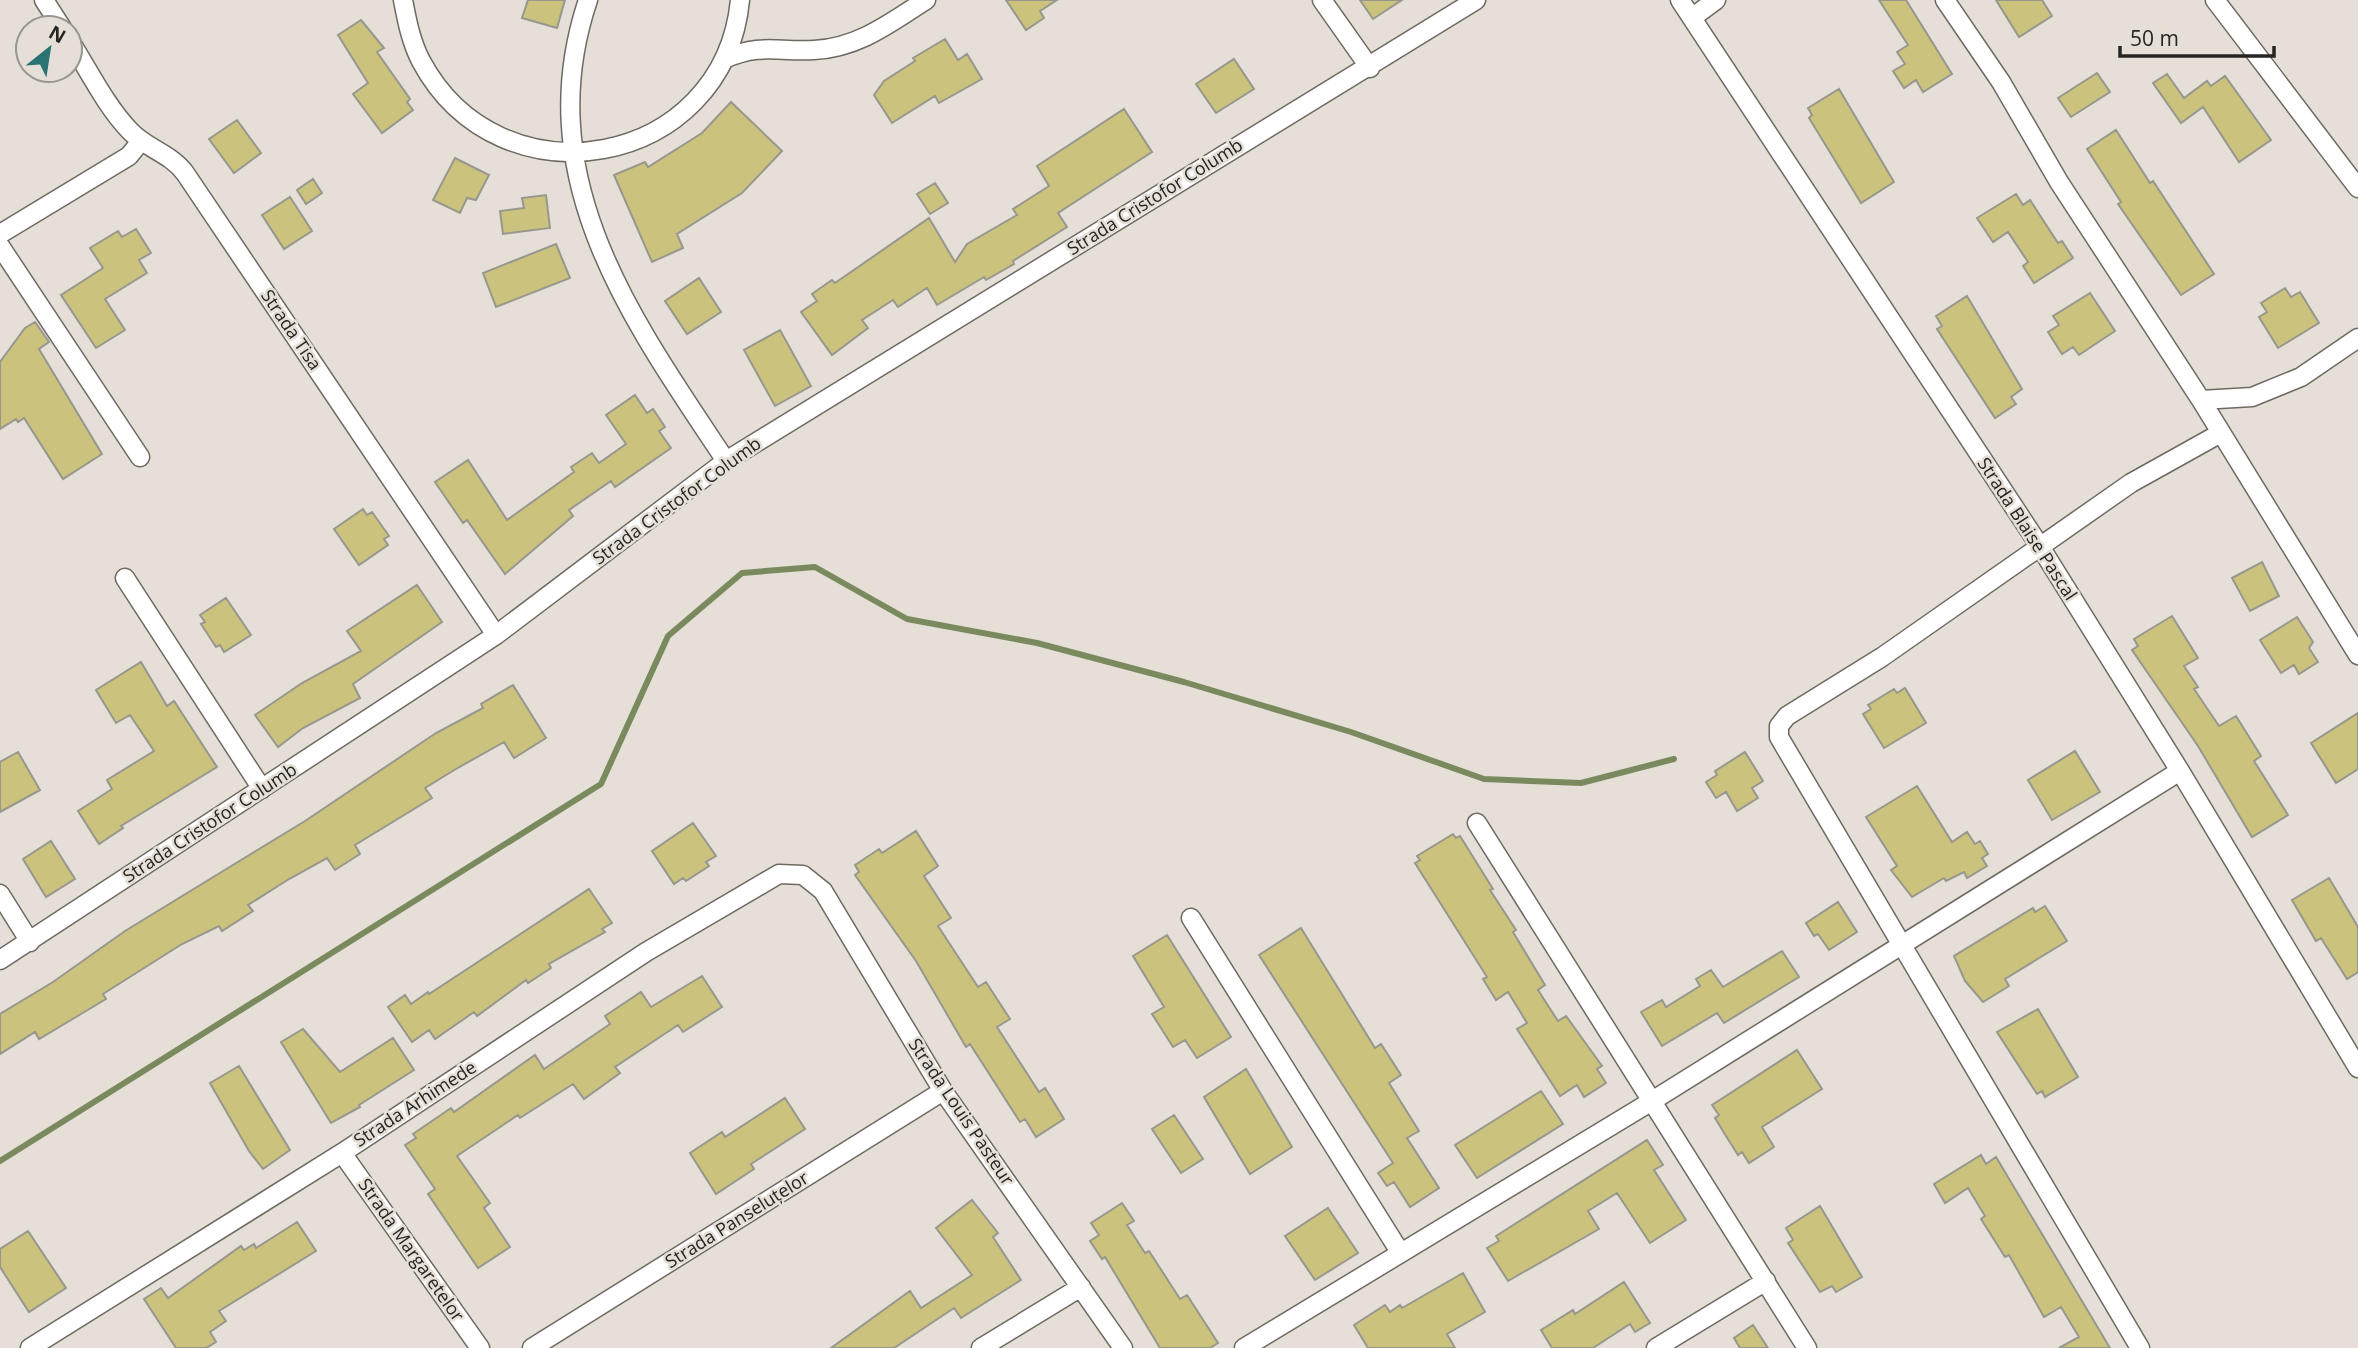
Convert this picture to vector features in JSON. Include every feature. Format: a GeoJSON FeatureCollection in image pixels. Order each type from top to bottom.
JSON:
{"type":"FeatureCollection","features":[{"type":"Feature","properties":{"kind":"street"},"geometry":{"type":"LineString","coordinates":[[403,0],[409,30],[420,60],[437,86],[458,109],[483,128],[511,142],[541,151],[572,154],[604,150],[634,142],[662,128],[686,109],[707,86],[724,60],[733,38],[740,0]]}},
{"type":"Feature","properties":{"kind":"street"},"geometry":{"type":"LineString","coordinates":[[588,0],[571,85],[572,154],[589,223],[619,289],[660,363],[726,461]]}},
{"type":"Feature","properties":{"kind":"street"},"geometry":{"type":"LineString","coordinates":[[724,60],[743,51],[780,47],[813,50],[863,40],[926,0]]}},
{"type":"Feature","properties":{"kind":"street"},"geometry":{"type":"LineString","coordinates":[[1322,0],[1369,67]]}},
{"type":"Feature","properties":{"kind":"street","name":"Strada Cristofor Columb"},"geometry":{"type":"LineString","coordinates":[[0,960],[496,635],[726,461],[1476,0]]}},
{"type":"Feature","properties":{"kind":"street","name":"Strada Blaise Pascal"},"geometry":{"type":"LineString","coordinates":[[1680,0],[2041,548],[2180,771],[2358,1069]]}},
{"type":"Feature","properties":{"kind":"street"},"geometry":{"type":"LineString","coordinates":[[1693,17],[1716,0]]}},
{"type":"Feature","properties":{"kind":"street"},"geometry":{"type":"LineString","coordinates":[[1945,0],[2001,82],[2059,183],[2201,400],[2219,434],[2358,655]]}},
{"type":"Feature","properties":{"kind":"street"},"geometry":{"type":"LineString","coordinates":[[2215,0],[2358,188]]}},
{"type":"Feature","properties":{"kind":"street","name":"Strada Tisa"},"geometry":{"type":"LineString","coordinates":[[84,63],[117,115],[141,141],[166,153],[185,173],[496,635]]}},
{"type":"Feature","properties":{"kind":"street"},"geometry":{"type":"LineString","coordinates":[[0,234],[129,156],[141,141]]}},
{"type":"Feature","properties":{"kind":"street"},"geometry":{"type":"LineString","coordinates":[[0,246],[140,457]]}},
{"type":"Feature","properties":{"kind":"street"},"geometry":{"type":"LineString","coordinates":[[2201,400],[2252,397],[2301,377],[2358,338]]}},
{"type":"Feature","properties":{"kind":"street"},"geometry":{"type":"LineString","coordinates":[[2140,1348],[1900,947],[1779,737],[1779,726],[1787,716],[1882,657],[2131,483],[2219,434]]}},
{"type":"Feature","properties":{"kind":"street"},"geometry":{"type":"LineString","coordinates":[[125,578],[262,789]]}},
{"type":"Feature","properties":{"kind":"street"},"geometry":{"type":"LineString","coordinates":[[1244,1348],[1652,1101],[2180,771]]}},
{"type":"Feature","properties":{"kind":"street"},"geometry":{"type":"LineString","coordinates":[[1477,823],[1807,1348]]}},
{"type":"Feature","properties":{"kind":"street","name":"Strada Arhimede"},"geometry":{"type":"LineString","coordinates":[[30,1348],[342,1153],[646,952],[779,874],[803,875]]}},
{"type":"Feature","properties":{"kind":"street","name":"Strada Louis Pasteur"},"geometry":{"type":"LineString","coordinates":[[803,875],[823,891],[943,1091],[1123,1348]]}},
{"type":"Feature","properties":{"kind":"street"},"geometry":{"type":"LineString","coordinates":[[0,894],[30,942]]}},
{"type":"Feature","properties":{"kind":"street"},"geometry":{"type":"LineString","coordinates":[[1191,918],[1400,1252]]}},
{"type":"Feature","properties":{"kind":"street","name":"Strada Panseluțelor"},"geometry":{"type":"LineString","coordinates":[[532,1348],[943,1091]]}},
{"type":"Feature","properties":{"kind":"street","name":"Strada Margaretelor"},"geometry":{"type":"LineString","coordinates":[[342,1153],[480,1348]]}},
{"type":"Feature","properties":{"kind":"street"},"geometry":{"type":"LineString","coordinates":[[1656,1348],[1766,1281]]}},
{"type":"Feature","properties":{"kind":"street"},"geometry":{"type":"LineString","coordinates":[[981,1348],[1081,1287]]}},
{"type":"Feature","properties":{"kind":"building"},"geometry":{"type":"Polygon","coordinates":[[[528,0],[565,0],[557,28],[522,18],[528,0]]]}},
{"type":"Feature","properties":{"kind":"building"},"geometry":{"type":"Polygon","coordinates":[[[1006,0],[1057,0],[1040,11],[1044,18],[1026,30],[1006,0]]]}},
{"type":"Feature","properties":{"kind":"building"},"geometry":{"type":"Polygon","coordinates":[[[1360,0],[1402,0],[1373,19],[1360,0]]]}},
{"type":"Feature","properties":{"kind":"building"},"geometry":{"type":"Polygon","coordinates":[[[1879,0],[1906,0],[1952,74],[1923,92],[1916,80],[1904,88],[1893,71],[1905,64],[1897,52],[1908,45],[1879,0]]]}},
{"type":"Feature","properties":{"kind":"building"},"geometry":{"type":"Polygon","coordinates":[[[1996,0],[2042,0],[2052,16],[2019,37],[1996,0]]]}},
{"type":"Feature","properties":{"kind":"building"},"geometry":{"type":"Polygon","coordinates":[[[361,20],[384,48],[377,52],[410,99],[407,102],[413,110],[382,133],[353,94],[368,83],[338,35],[361,20]]]}},
{"type":"Feature","properties":{"kind":"building"},"geometry":{"type":"Polygon","coordinates":[[[945,39],[958,60],[967,54],[982,79],[939,103],[935,96],[892,123],[874,95],[884,81],[915,61],[913,58],[945,39]]]}},
{"type":"Feature","properties":{"kind":"building"},"geometry":{"type":"Polygon","coordinates":[[[1234,59],[1254,89],[1216,113],[1196,84],[1234,59]]]}},
{"type":"Feature","properties":{"kind":"building"},"geometry":{"type":"Polygon","coordinates":[[[2097,73],[2110,92],[2071,117],[2058,98],[2097,73]]]}},
{"type":"Feature","properties":{"kind":"building"},"geometry":{"type":"Polygon","coordinates":[[[2167,74],[2184,98],[2207,81],[2211,86],[2225,76],[2271,140],[2239,162],[2203,107],[2181,123],[2153,83],[2167,74]]]}},
{"type":"Feature","properties":{"kind":"building"},"geometry":{"type":"Polygon","coordinates":[[[1839,89],[1894,182],[1861,203],[1809,118],[1812,115],[1808,108],[1839,89]]]}},
{"type":"Feature","properties":{"kind":"building"},"geometry":{"type":"Polygon","coordinates":[[[731,102],[782,151],[742,193],[677,234],[683,248],[652,262],[614,175],[645,162],[648,167],[702,133],[731,102]]]}},
{"type":"Feature","properties":{"kind":"building"},"geometry":{"type":"Polygon","coordinates":[[[1124,109],[1152,152],[1058,213],[1067,227],[1013,261],[1014,264],[986,280],[984,277],[937,305],[927,288],[898,307],[893,300],[862,320],[868,328],[832,355],[801,312],[817,301],[812,294],[832,280],[835,283],[929,218],[955,262],[967,244],[1017,215],[1013,209],[1049,186],[1037,166],[1124,109]]]}},
{"type":"Feature","properties":{"kind":"building"},"geometry":{"type":"Polygon","coordinates":[[[237,120],[261,153],[234,173],[209,139],[237,120]]]}},
{"type":"Feature","properties":{"kind":"building"},"geometry":{"type":"Polygon","coordinates":[[[2116,130],[2214,274],[2181,295],[2118,204],[2121,202],[2087,149],[2116,130]]]}},
{"type":"Feature","properties":{"kind":"building"},"geometry":{"type":"Polygon","coordinates":[[[455,158],[489,175],[476,200],[467,198],[460,213],[433,200],[455,158]]]}},
{"type":"Feature","properties":{"kind":"building"},"geometry":{"type":"Polygon","coordinates":[[[313,179],[322,193],[306,204],[297,190],[313,179]]]}},
{"type":"Feature","properties":{"kind":"building"},"geometry":{"type":"Polygon","coordinates":[[[935,183],[948,203],[930,214],[917,194],[935,183]]]}},
{"type":"Feature","properties":{"kind":"building"},"geometry":{"type":"Polygon","coordinates":[[[2016,194],[2023,205],[2030,200],[2058,243],[2062,241],[2073,258],[2034,283],[2023,266],[2028,262],[2008,232],[1993,242],[1977,218],[2016,194]]]}},
{"type":"Feature","properties":{"kind":"building"},"geometry":{"type":"Polygon","coordinates":[[[546,195],[550,228],[503,234],[500,211],[524,208],[522,198],[546,195]]]}},
{"type":"Feature","properties":{"kind":"building"},"geometry":{"type":"Polygon","coordinates":[[[290,197],[312,231],[284,249],[262,215],[290,197]]]}},
{"type":"Feature","properties":{"kind":"building"},"geometry":{"type":"Polygon","coordinates":[[[136,229],[151,253],[139,260],[147,273],[105,299],[125,330],[96,348],[61,295],[103,268],[90,248],[118,231],[122,237],[136,229]]]}},
{"type":"Feature","properties":{"kind":"building"},"geometry":{"type":"Polygon","coordinates":[[[556,244],[570,278],[496,307],[483,273],[556,244]]]}},
{"type":"Feature","properties":{"kind":"building"},"geometry":{"type":"Polygon","coordinates":[[[699,278],[721,312],[687,334],[665,301],[699,278]]]}},
{"type":"Feature","properties":{"kind":"building"},"geometry":{"type":"Polygon","coordinates":[[[2285,288],[2291,297],[2300,292],[2319,323],[2278,348],[2259,317],[2267,312],[2261,303],[2285,288]]]}},
{"type":"Feature","properties":{"kind":"building"},"geometry":{"type":"Polygon","coordinates":[[[2090,293],[2115,331],[2079,355],[2073,347],[2062,354],[2048,332],[2059,325],[2053,316],[2090,293]]]}},
{"type":"Feature","properties":{"kind":"building"},"geometry":{"type":"Polygon","coordinates":[[[1967,296],[2022,389],[2011,397],[2016,404],[1995,418],[1937,329],[1942,326],[1936,316],[1967,296]]]}},
{"type":"Feature","properties":{"kind":"building"},"geometry":{"type":"Polygon","coordinates":[[[35,322],[49,342],[39,349],[102,454],[63,479],[24,418],[18,422],[16,419],[0,429],[0,362],[25,328],[35,322]]]}},
{"type":"Feature","properties":{"kind":"building"},"geometry":{"type":"Polygon","coordinates":[[[780,330],[811,386],[775,406],[744,350],[780,330]]]}},
{"type":"Feature","properties":{"kind":"building"},"geometry":{"type":"Polygon","coordinates":[[[635,395],[647,413],[653,409],[665,427],[659,431],[671,448],[615,487],[611,481],[569,510],[573,516],[505,574],[467,520],[463,523],[435,482],[468,460],[507,520],[574,472],[571,467],[592,453],[599,463],[626,444],[606,415],[635,395]]]}},
{"type":"Feature","properties":{"kind":"building"},"geometry":{"type":"Polygon","coordinates":[[[363,509],[367,515],[372,512],[389,536],[384,539],[388,545],[359,565],[334,529],[363,509]]]}},
{"type":"Feature","properties":{"kind":"building"},"geometry":{"type":"Polygon","coordinates":[[[2262,562],[2279,596],[2250,611],[2232,578],[2262,562]]]}},
{"type":"Feature","properties":{"kind":"building"},"geometry":{"type":"Polygon","coordinates":[[[417,585],[442,622],[353,684],[360,698],[303,728],[278,747],[255,715],[302,683],[361,651],[347,631],[417,585]]]}},
{"type":"Feature","properties":{"kind":"building"},"geometry":{"type":"Polygon","coordinates":[[[226,598],[251,635],[224,652],[220,645],[216,647],[201,624],[205,622],[200,615],[226,598]]]}},
{"type":"Feature","properties":{"kind":"building"},"geometry":{"type":"Polygon","coordinates":[[[2172,616],[2198,658],[2184,666],[2198,687],[2194,689],[2219,726],[2236,716],[2261,756],[2254,761],[2288,815],[2252,837],[2198,746],[2132,650],[2138,646],[2134,639],[2172,616]]]}},
{"type":"Feature","properties":{"kind":"building"},"geometry":{"type":"Polygon","coordinates":[[[2297,617],[2313,642],[2309,648],[2318,662],[2299,674],[2294,665],[2281,673],[2260,640],[2297,617]]]}},
{"type":"Feature","properties":{"kind":"building"},"geometry":{"type":"Polygon","coordinates":[[[141,662],[167,706],[174,701],[217,767],[121,826],[123,828],[99,844],[78,811],[112,789],[107,780],[154,751],[130,715],[116,723],[96,690],[141,662]]]}},
{"type":"Feature","properties":{"kind":"building"},"geometry":{"type":"Polygon","coordinates":[[[513,685],[546,738],[514,758],[504,742],[456,769],[425,788],[432,798],[355,845],[360,854],[335,870],[327,858],[248,905],[253,911],[222,931],[219,926],[182,944],[103,994],[106,999],[39,1039],[35,1032],[0,1054],[0,1014],[53,982],[125,931],[305,821],[436,733],[483,708],[481,704],[513,685]]]}},
{"type":"Feature","properties":{"kind":"building"},"geometry":{"type":"Polygon","coordinates":[[[1905,688],[1926,723],[1884,748],[1863,714],[1871,709],[1868,705],[1894,689],[1897,693],[1905,688]]]}},
{"type":"Feature","properties":{"kind":"building"},"geometry":{"type":"Polygon","coordinates":[[[2358,713],[2358,769],[2336,783],[2311,743],[2358,713]]]}},
{"type":"Feature","properties":{"kind":"building"},"geometry":{"type":"Polygon","coordinates":[[[2075,751],[2100,792],[2052,820],[2028,780],[2075,751]]]}},
{"type":"Feature","properties":{"kind":"building"},"geometry":{"type":"Polygon","coordinates":[[[18,752],[40,790],[0,812],[0,762],[18,752]]]}},
{"type":"Feature","properties":{"kind":"building"},"geometry":{"type":"Polygon","coordinates":[[[1745,752],[1763,781],[1752,788],[1758,798],[1737,811],[1726,792],[1716,798],[1706,782],[1717,775],[1715,771],[1745,752]]]}},
{"type":"Feature","properties":{"kind":"building"},"geometry":{"type":"Polygon","coordinates":[[[1917,786],[1952,842],[1967,832],[1975,844],[1980,841],[1988,854],[1982,858],[1987,866],[1967,878],[1964,872],[1946,881],[1944,878],[1912,897],[1891,870],[1897,866],[1866,817],[1917,786]]]}},
{"type":"Feature","properties":{"kind":"building"},"geometry":{"type":"Polygon","coordinates":[[[693,823],[716,856],[706,862],[709,866],[686,881],[683,878],[674,884],[652,851],[693,823]]]}},
{"type":"Feature","properties":{"kind":"building"},"geometry":{"type":"Polygon","coordinates":[[[916,831],[938,866],[924,876],[951,918],[938,926],[978,987],[986,982],[1010,1019],[997,1027],[1039,1092],[1045,1088],[1064,1119],[1036,1137],[1025,1119],[1020,1122],[970,1044],[966,1047],[916,961],[855,875],[859,872],[855,865],[879,849],[882,853],[916,831]]]}},
{"type":"Feature","properties":{"kind":"building"},"geometry":{"type":"Polygon","coordinates":[[[1453,834],[1456,838],[1460,836],[1516,930],[1513,932],[1545,985],[1538,990],[1558,1021],[1566,1016],[1602,1066],[1597,1069],[1606,1083],[1584,1097],[1577,1085],[1560,1096],[1517,1029],[1527,1023],[1508,992],[1496,1000],[1483,979],[1487,977],[1415,863],[1420,860],[1417,856],[1453,834]]]}},
{"type":"Feature","properties":{"kind":"building"},"geometry":{"type":"Polygon","coordinates":[[[51,841],[75,879],[46,897],[23,859],[51,841]]]}},
{"type":"Feature","properties":{"kind":"building"},"geometry":{"type":"Polygon","coordinates":[[[2329,878],[2358,927],[2358,972],[2347,979],[2321,938],[2316,941],[2292,900],[2329,878]]]}},
{"type":"Feature","properties":{"kind":"building"},"geometry":{"type":"Polygon","coordinates":[[[589,889],[612,923],[602,929],[605,932],[549,964],[551,968],[528,983],[526,980],[477,1016],[474,1012],[435,1039],[429,1030],[412,1042],[388,1007],[405,995],[411,1004],[428,992],[429,994],[589,889]]]}},
{"type":"Feature","properties":{"kind":"building"},"geometry":{"type":"Polygon","coordinates":[[[1838,902],[1857,932],[1829,950],[1818,934],[1814,936],[1806,923],[1838,902]]]}},
{"type":"Feature","properties":{"kind":"building"},"geometry":{"type":"Polygon","coordinates":[[[2045,906],[2067,941],[2005,979],[2009,986],[1983,1002],[1965,981],[1954,956],[2033,908],[2035,912],[2045,906]]]}},
{"type":"Feature","properties":{"kind":"building"},"geometry":{"type":"Polygon","coordinates":[[[1301,928],[1375,1048],[1381,1044],[1401,1075],[1389,1083],[1419,1131],[1407,1138],[1439,1188],[1410,1207],[1394,1182],[1387,1186],[1378,1173],[1393,1163],[1259,955],[1301,928]]]}},
{"type":"Feature","properties":{"kind":"building"},"geometry":{"type":"Polygon","coordinates":[[[1167,935],[1231,1037],[1197,1058],[1185,1040],[1173,1047],[1152,1014],[1164,1007],[1133,956],[1167,935]]]}},
{"type":"Feature","properties":{"kind":"building"},"geometry":{"type":"Polygon","coordinates":[[[1782,951],[1799,977],[1724,1023],[1717,1013],[1662,1046],[1641,1012],[1662,1000],[1666,1007],[1700,986],[1696,979],[1711,970],[1723,987],[1782,951]]]}},
{"type":"Feature","properties":{"kind":"building"},"geometry":{"type":"Polygon","coordinates":[[[702,976],[722,1007],[683,1032],[678,1025],[615,1067],[620,1073],[584,1099],[573,1084],[520,1118],[518,1115],[457,1156],[490,1203],[484,1208],[510,1247],[478,1268],[428,1194],[435,1189],[405,1145],[416,1138],[413,1134],[451,1108],[454,1112],[535,1055],[544,1069],[610,1024],[605,1016],[641,992],[651,1007],[702,976]]]}},
{"type":"Feature","properties":{"kind":"building"},"geometry":{"type":"Polygon","coordinates":[[[2038,1009],[2078,1077],[2045,1097],[2042,1091],[2037,1094],[1997,1032],[2038,1009]]]}},
{"type":"Feature","properties":{"kind":"building"},"geometry":{"type":"Polygon","coordinates":[[[303,1029],[340,1072],[393,1038],[414,1070],[359,1105],[360,1107],[331,1123],[281,1042],[303,1029]]]}},
{"type":"Feature","properties":{"kind":"building"},"geometry":{"type":"Polygon","coordinates":[[[1797,1050],[1822,1089],[1762,1127],[1774,1147],[1749,1163],[1742,1152],[1738,1155],[1715,1118],[1719,1115],[1712,1105],[1797,1050]]]}},
{"type":"Feature","properties":{"kind":"building"},"geometry":{"type":"Polygon","coordinates":[[[239,1066],[290,1150],[263,1169],[249,1151],[210,1083],[239,1066]]]}},
{"type":"Feature","properties":{"kind":"building"},"geometry":{"type":"Polygon","coordinates":[[[1246,1069],[1292,1147],[1250,1174],[1204,1097],[1246,1069]]]}},
{"type":"Feature","properties":{"kind":"building"},"geometry":{"type":"Polygon","coordinates":[[[1541,1091],[1563,1124],[1477,1178],[1455,1145],[1541,1091]]]}},
{"type":"Feature","properties":{"kind":"building"},"geometry":{"type":"Polygon","coordinates":[[[785,1098],[805,1129],[751,1164],[754,1169],[716,1194],[690,1153],[722,1132],[725,1137],[785,1098]]]}},
{"type":"Feature","properties":{"kind":"building"},"geometry":{"type":"Polygon","coordinates":[[[1174,1115],[1203,1159],[1181,1173],[1152,1129],[1174,1115]]]}},
{"type":"Feature","properties":{"kind":"building"},"geometry":{"type":"Polygon","coordinates":[[[1647,1140],[1663,1165],[1654,1170],[1686,1220],[1650,1243],[1617,1193],[1588,1211],[1599,1229],[1508,1281],[1487,1248],[1499,1241],[1496,1236],[1647,1140]]]}},
{"type":"Feature","properties":{"kind":"building"},"geometry":{"type":"Polygon","coordinates":[[[1981,1155],[1986,1164],[1996,1157],[2110,1348],[2059,1348],[2079,1337],[2061,1307],[2044,1317],[2009,1255],[2005,1257],[1981,1219],[1985,1216],[1968,1188],[1945,1203],[1934,1184],[1981,1155]]]}},
{"type":"Feature","properties":{"kind":"building"},"geometry":{"type":"Polygon","coordinates":[[[972,1200],[998,1233],[993,1237],[1021,1280],[961,1318],[954,1308],[894,1348],[831,1348],[910,1291],[921,1308],[972,1275],[936,1228],[972,1200]]]}},
{"type":"Feature","properties":{"kind":"building"},"geometry":{"type":"Polygon","coordinates":[[[1122,1203],[1134,1221],[1127,1225],[1145,1253],[1149,1251],[1180,1299],[1187,1295],[1218,1343],[1210,1348],[1160,1348],[1105,1257],[1102,1259],[1090,1241],[1099,1235],[1091,1223],[1122,1203]]]}},
{"type":"Feature","properties":{"kind":"building"},"geometry":{"type":"Polygon","coordinates":[[[1820,1206],[1862,1277],[1836,1292],[1832,1286],[1820,1292],[1788,1243],[1793,1240],[1786,1228],[1820,1206]]]}},
{"type":"Feature","properties":{"kind":"building"},"geometry":{"type":"Polygon","coordinates":[[[1328,1208],[1358,1253],[1315,1280],[1285,1236],[1328,1208]]]}},
{"type":"Feature","properties":{"kind":"building"},"geometry":{"type":"Polygon","coordinates":[[[297,1222],[316,1251],[219,1311],[226,1321],[210,1332],[216,1342],[206,1348],[176,1348],[144,1299],[161,1288],[168,1298],[241,1246],[244,1250],[254,1244],[256,1248],[297,1222]]]}},
{"type":"Feature","properties":{"kind":"building"},"geometry":{"type":"Polygon","coordinates":[[[28,1231],[66,1288],[29,1312],[0,1267],[0,1249],[28,1231]]]}},
{"type":"Feature","properties":{"kind":"building"},"geometry":{"type":"Polygon","coordinates":[[[1463,1273],[1485,1312],[1447,1334],[1455,1348],[1368,1348],[1354,1325],[1385,1305],[1390,1312],[1400,1305],[1402,1308],[1463,1273]]]}},
{"type":"Feature","properties":{"kind":"building"},"geometry":{"type":"Polygon","coordinates":[[[1624,1282],[1650,1323],[1635,1332],[1630,1324],[1593,1348],[1552,1348],[1541,1330],[1573,1310],[1575,1314],[1624,1282]]]}},
{"type":"Feature","properties":{"kind":"building"},"geometry":{"type":"Polygon","coordinates":[[[1753,1325],[1768,1348],[1740,1348],[1734,1338],[1753,1325]]]}},
{"type":"Feature","properties":{"kind":"waterway"},"geometry":{"type":"LineString","coordinates":[[0,1161],[601,784],[668,636],[742,573],[815,567],[907,619],[1037,643],[1184,682],[1351,732],[1484,779],[1581,783],[1674,759]]}}]}
